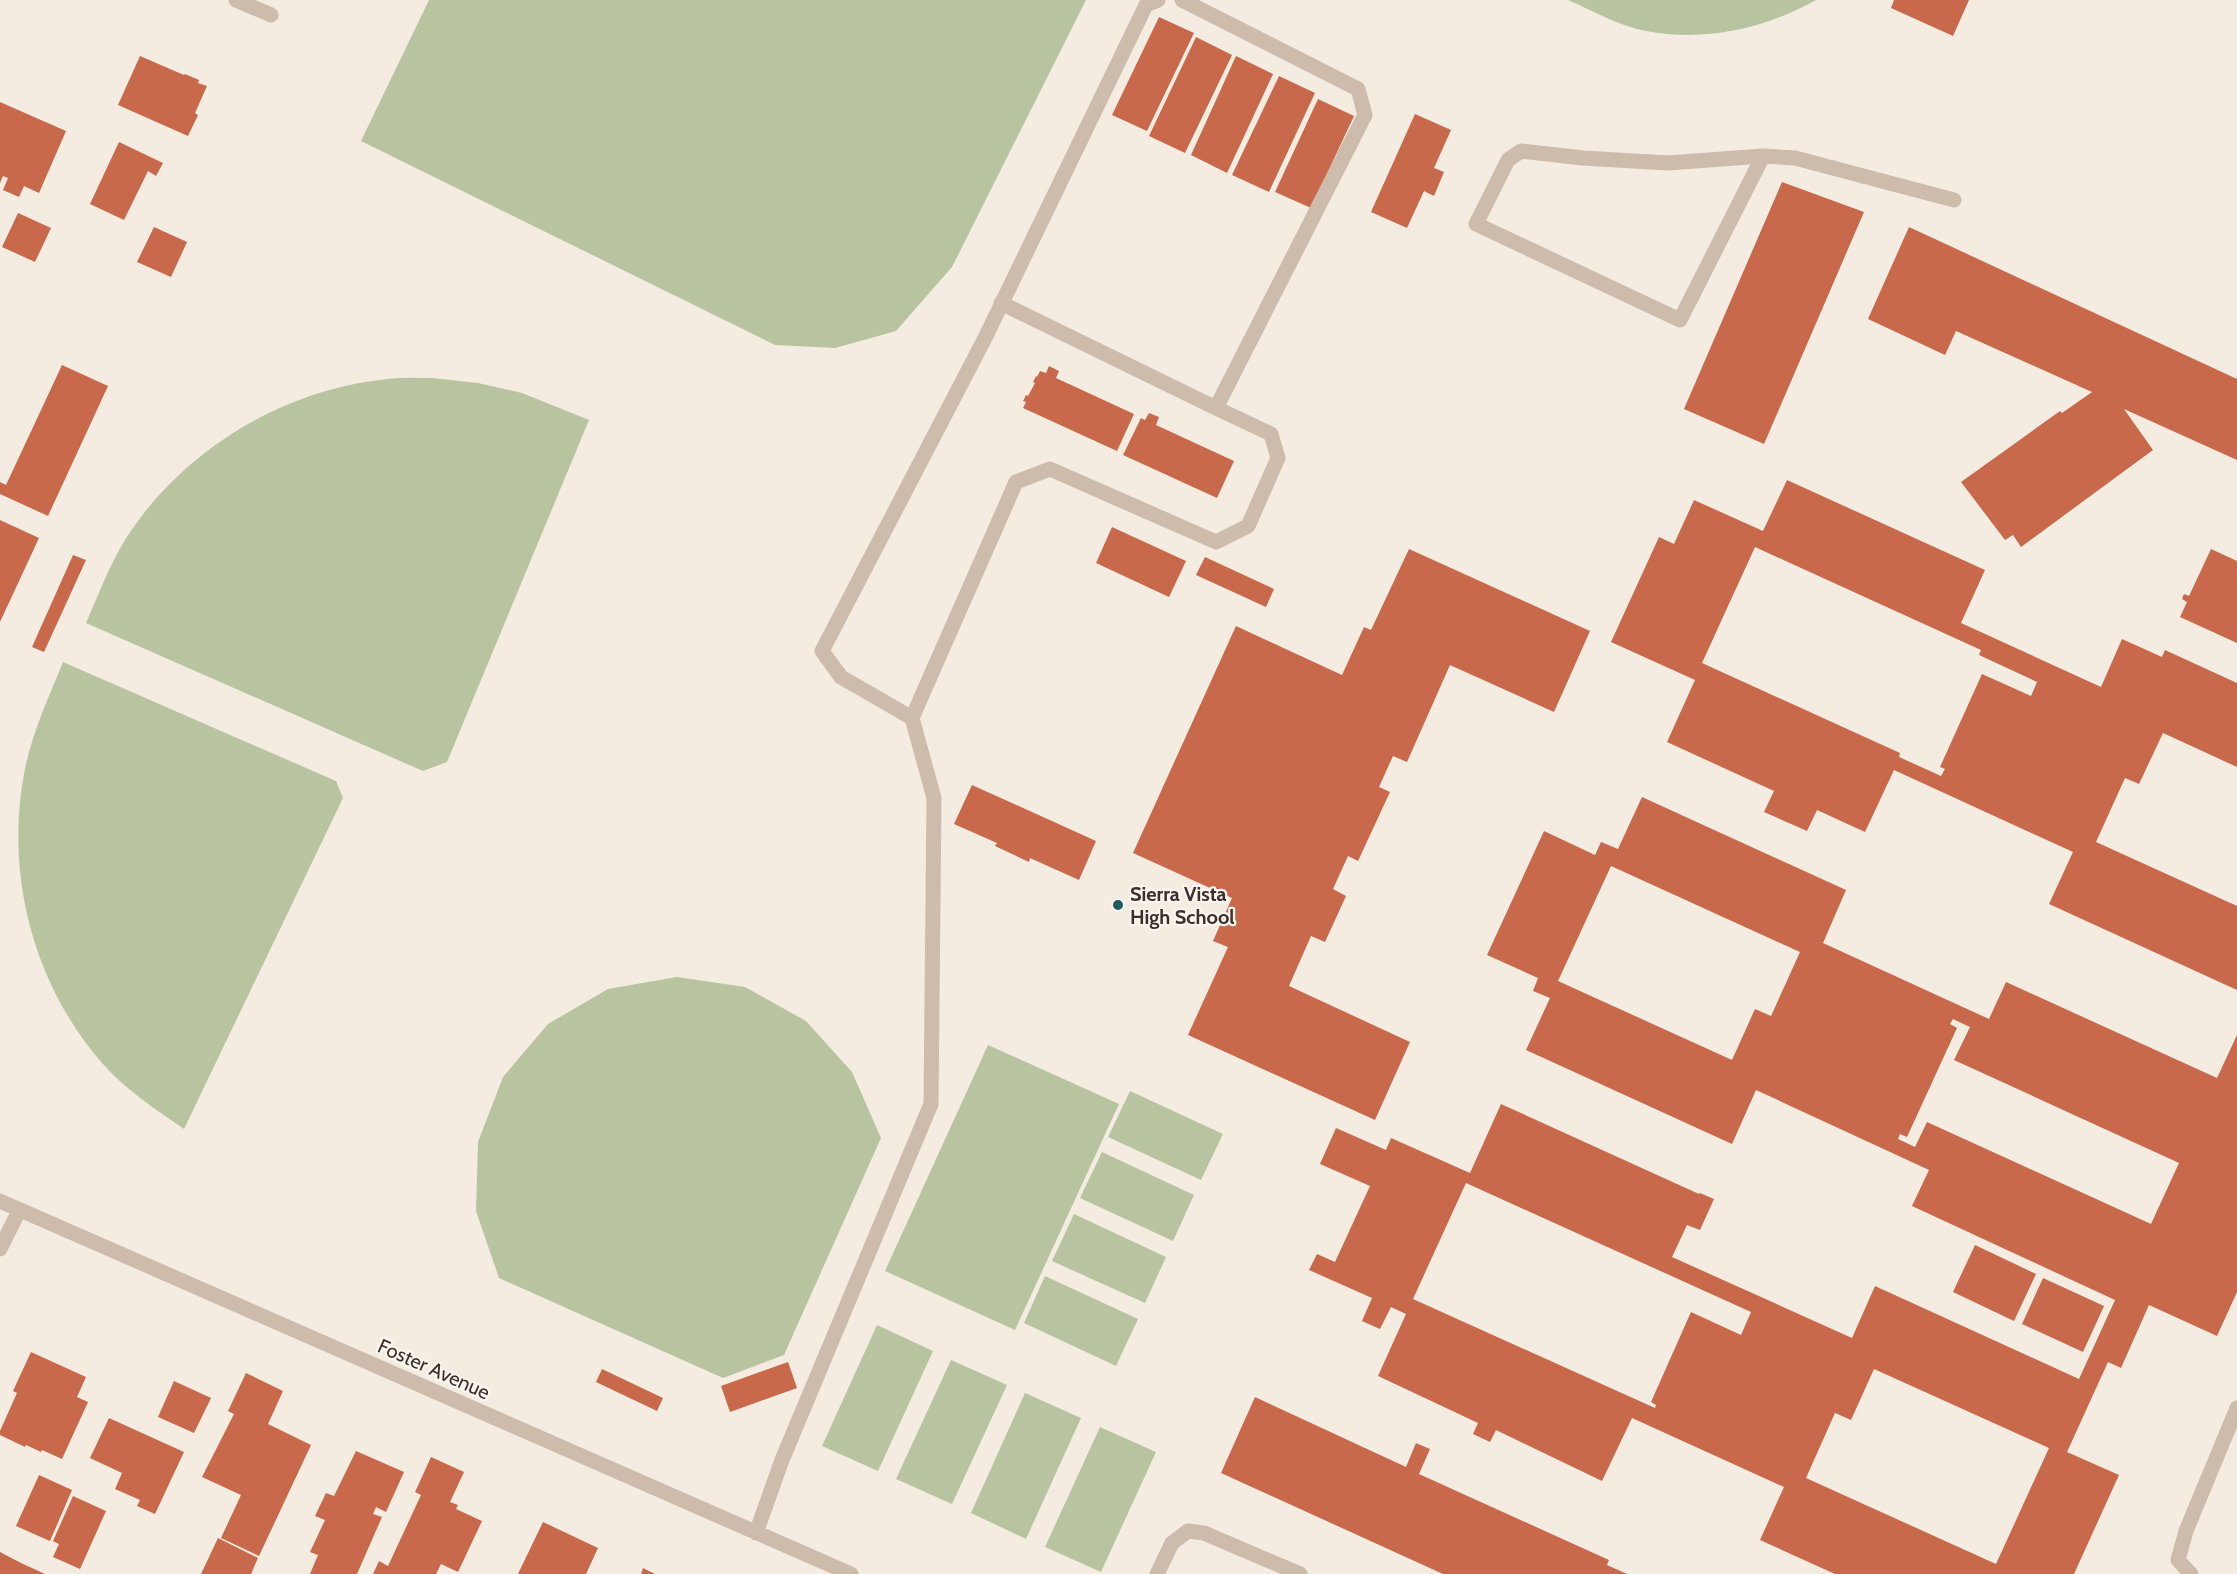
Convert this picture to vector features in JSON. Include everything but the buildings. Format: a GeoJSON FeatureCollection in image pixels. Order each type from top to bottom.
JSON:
{"type":"FeatureCollection","features":[{"type":"Feature","properties":{"kind":"street"},"geometry":{"type":"LineString","coordinates":[[236,0],[271,15]]}},
{"type":"Feature","properties":{"kind":"street"},"geometry":{"type":"LineString","coordinates":[[912,718],[841,676],[822,651],[1001,303],[1146,5],[1158,0]]}},
{"type":"Feature","properties":{"kind":"street"},"geometry":{"type":"LineString","coordinates":[[1182,0],[1358,89],[1365,115],[1216,408]]}},
{"type":"Feature","properties":{"kind":"street"},"geometry":{"type":"LineString","coordinates":[[1763,156],[1680,320],[1476,224],[1509,160],[1521,151],[1668,164],[1763,156],[1794,158],[1905,189],[1954,200]]}},
{"type":"Feature","properties":{"kind":"street"},"geometry":{"type":"LineString","coordinates":[[756,1533],[782,1460],[931,1104],[934,798],[912,718],[1016,482],[1050,469],[1216,542],[1248,526],[1278,458],[1271,434],[1001,303]]}},
{"type":"Feature","properties":{"kind":"street","name":"Foster Avenue"},"geometry":{"type":"LineString","coordinates":[[0,1201],[851,1574]]}},
{"type":"Feature","properties":{"kind":"street"},"geometry":{"type":"LineString","coordinates":[[0,1249],[19,1211]]}},
{"type":"Feature","properties":{"kind":"street"},"geometry":{"type":"LineString","coordinates":[[2191,1574],[2178,1560],[2186,1531],[2237,1408]]}},
{"type":"Feature","properties":{"kind":"street"},"geometry":{"type":"LineString","coordinates":[[1156,1574],[1172,1544],[1188,1531],[1204,1533],[1300,1574]]}},
{"type":"Feature","properties":{"kind":"green space"},"geometry":{"type":"Polygon","coordinates":[[[429,0],[1086,0],[952,267],[896,331],[835,348],[775,345],[361,141],[429,0]]]}},
{"type":"Feature","properties":{"kind":"green space"},"geometry":{"type":"Polygon","coordinates":[[[1568,0],[1816,0],[1776,19],[1755,25],[1712,34],[1690,35],[1636,29],[1568,0]]]}},
{"type":"Feature","properties":{"kind":"green space"},"geometry":{"type":"Polygon","coordinates":[[[433,378],[478,383],[522,393],[589,420],[447,762],[423,771],[86,623],[125,540],[148,508],[175,479],[205,453],[238,430],[273,411],[310,396],[349,385],[388,379],[433,378]]]}},
{"type":"Feature","properties":{"kind":"green space"},"geometry":{"type":"Polygon","coordinates":[[[63,662],[336,781],[343,798],[184,1129],[121,1082],[102,1063],[78,1032],[58,999],[42,964],[30,927],[22,890],[19,813],[24,774],[31,745],[63,662]]]}},
{"type":"Feature","properties":{"kind":"green space"},"geometry":{"type":"Polygon","coordinates":[[[677,977],[745,987],[806,1021],[852,1072],[881,1138],[784,1355],[723,1378],[499,1278],[476,1211],[478,1142],[503,1077],[548,1024],[608,989],[677,977]]]}},
{"type":"Feature","properties":{"kind":"green space"},"geometry":{"type":"Polygon","coordinates":[[[988,1045],[1119,1104],[1015,1330],[885,1271],[988,1045]]]}},
{"type":"Feature","properties":{"kind":"green space"},"geometry":{"type":"Polygon","coordinates":[[[1130,1091],[1223,1134],[1201,1180],[1108,1137],[1130,1091]]]}},
{"type":"Feature","properties":{"kind":"green space"},"geometry":{"type":"Polygon","coordinates":[[[1102,1152],[1194,1195],[1173,1241],[1080,1198],[1102,1152]]]}},
{"type":"Feature","properties":{"kind":"green space"},"geometry":{"type":"Polygon","coordinates":[[[1074,1214],[1166,1257],[1145,1303],[1052,1261],[1074,1214]]]}},
{"type":"Feature","properties":{"kind":"green space"},"geometry":{"type":"Polygon","coordinates":[[[1045,1276],[1138,1319],[1116,1366],[1024,1323],[1045,1276]]]}},
{"type":"Feature","properties":{"kind":"green space"},"geometry":{"type":"Polygon","coordinates":[[[877,1325],[933,1351],[878,1471],[822,1446],[877,1325]]]}},
{"type":"Feature","properties":{"kind":"green space"},"geometry":{"type":"Polygon","coordinates":[[[951,1360],[1007,1385],[952,1504],[896,1479],[951,1360]]]}},
{"type":"Feature","properties":{"kind":"green space"},"geometry":{"type":"Polygon","coordinates":[[[1025,1393],[1081,1418],[1026,1539],[971,1513],[1025,1393]]]}},
{"type":"Feature","properties":{"kind":"green space"},"geometry":{"type":"Polygon","coordinates":[[[1100,1427],[1156,1452],[1101,1572],[1045,1547],[1100,1427]]]}},
{"type":"Feature","properties":{"kind":"place","name":"Sierra Vista High School"},"geometry":{"type":"Point","coordinates":[1118,905]}}]}
